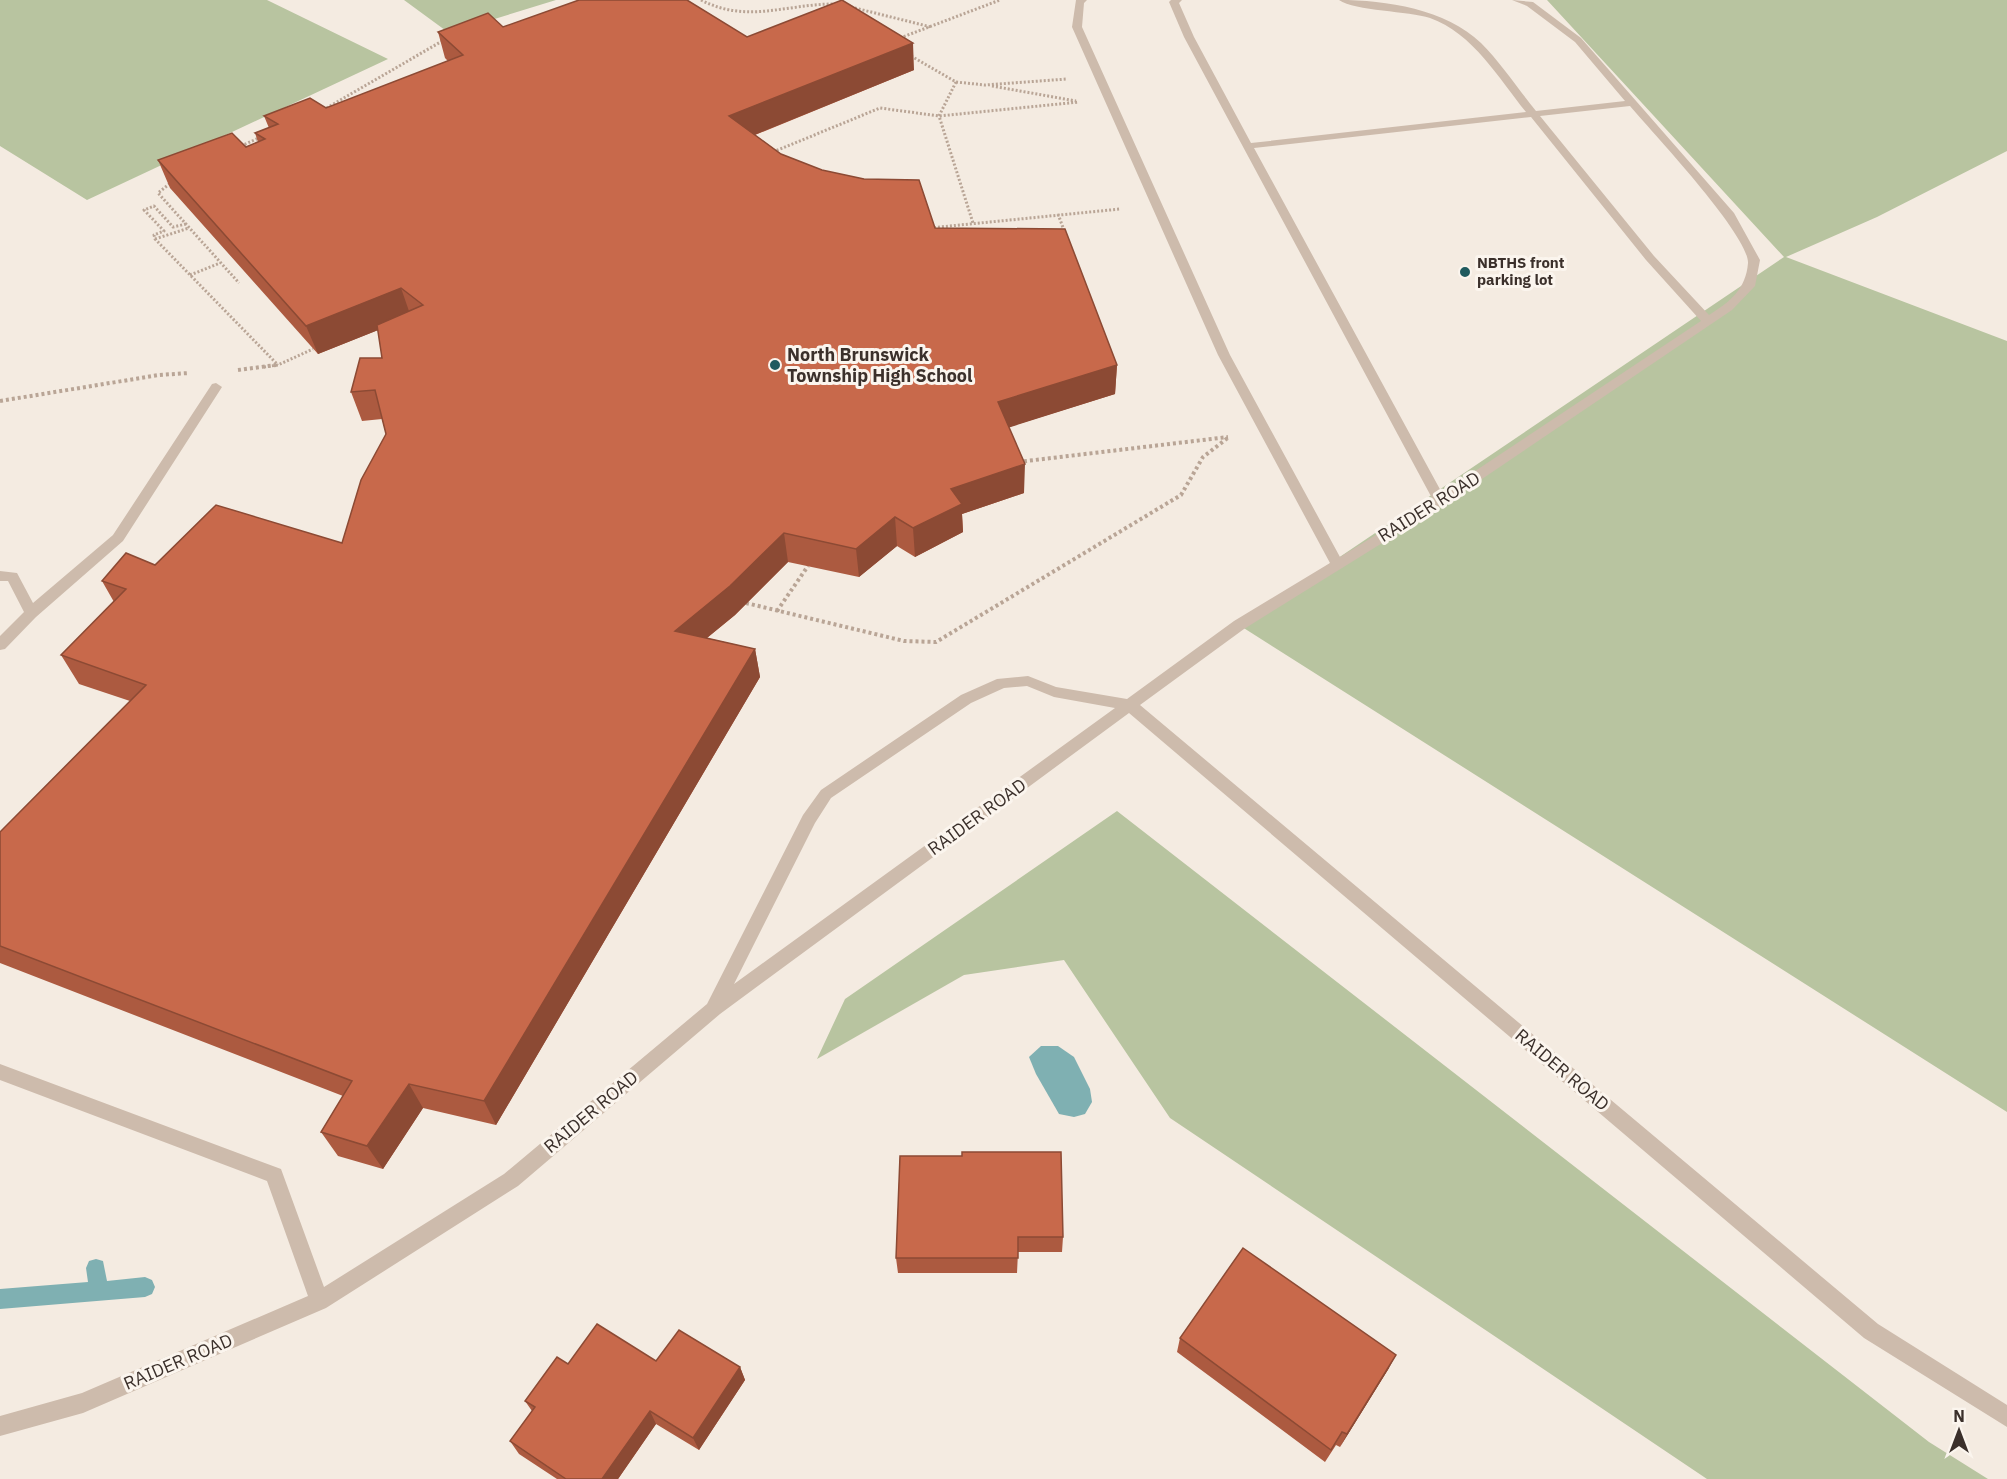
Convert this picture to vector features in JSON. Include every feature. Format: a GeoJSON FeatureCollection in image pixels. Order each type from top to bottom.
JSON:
{"type":"FeatureCollection","features":[{"type":"Feature","properties":{"kind":"street"},"geometry":{"type":"LineString","coordinates":[[1082,0],[1079,2],[1077,27],[1224,355],[1337,564]]}},
{"type":"Feature","properties":{"kind":"street"},"geometry":{"type":"LineString","coordinates":[[1177,0],[1174,2],[1189,37],[1440,501]]}},
{"type":"Feature","properties":{"kind":"street"},"geometry":{"type":"LineString","coordinates":[[1344,0],[1433,16],[1455,28],[1476,45],[1650,258],[1708,321]]}},
{"type":"Feature","properties":{"kind":"street","name":"RAIDER ROAD"},"geometry":{"type":"LineString","coordinates":[[0,1426],[83,1403],[320,1301],[511,1179],[714,1009],[1239,625],[1440,501],[1728,308],[1749,286],[1754,260],[1730,215],[1578,40],[1530,4],[1517,0]]}},
{"type":"Feature","properties":{"kind":"street"},"geometry":{"type":"LineString","coordinates":[[1249,146],[1633,103]]}},
{"type":"Feature","properties":{"kind":"street"},"geometry":{"type":"LineString","coordinates":[[0,645],[31,613],[118,538],[216,387]]}},
{"type":"Feature","properties":{"kind":"street"},"geometry":{"type":"LineString","coordinates":[[0,576],[12,576],[31,613]]}},
{"type":"Feature","properties":{"kind":"street"},"geometry":{"type":"LineString","coordinates":[[714,1009],[809,819],[826,794],[966,699],[1002,683],[1028,681],[1054,692],[1130,705]]}},
{"type":"Feature","properties":{"kind":"street","name":"RAIDER ROAD"},"geometry":{"type":"LineString","coordinates":[[1130,705],[1871,1331],[2007,1417]]}},
{"type":"Feature","properties":{"kind":"street"},"geometry":{"type":"LineString","coordinates":[[0,1072],[274,1175],[320,1301]]}},
{"type":"Feature","properties":{"kind":"path"},"geometry":{"type":"LineString","coordinates":[[701,0],[712,7],[740,14],[837,4]]}},
{"type":"Feature","properties":{"kind":"path"},"geometry":{"type":"LineString","coordinates":[[896,40],[1000,0]]}},
{"type":"Feature","properties":{"kind":"path"},"geometry":{"type":"LineString","coordinates":[[846,6],[931,27]]}},
{"type":"Feature","properties":{"kind":"path"},"geometry":{"type":"LineString","coordinates":[[319,112],[448,38]]}},
{"type":"Feature","properties":{"kind":"path"},"geometry":{"type":"LineString","coordinates":[[765,155],[880,108],[939,116],[1083,102],[956,82],[907,54]]}},
{"type":"Feature","properties":{"kind":"path"},"geometry":{"type":"LineString","coordinates":[[985,85],[1073,79]]}},
{"type":"Feature","properties":{"kind":"path"},"geometry":{"type":"LineString","coordinates":[[956,82],[939,116],[973,223]]}},
{"type":"Feature","properties":{"kind":"path"},"geometry":{"type":"LineString","coordinates":[[236,149],[266,135]]}},
{"type":"Feature","properties":{"kind":"path"},"geometry":{"type":"LineString","coordinates":[[180,175],[158,193],[239,284]]}},
{"type":"Feature","properties":{"kind":"path"},"geometry":{"type":"LineString","coordinates":[[155,239],[154,235],[164,231],[144,210],[154,206],[173,228],[186,224]]}},
{"type":"Feature","properties":{"kind":"path"},"geometry":{"type":"LineString","coordinates":[[927,228],[1120,209]]}},
{"type":"Feature","properties":{"kind":"path"},"geometry":{"type":"LineString","coordinates":[[1058,214],[1065,235]]}},
{"type":"Feature","properties":{"kind":"path"},"geometry":{"type":"LineString","coordinates":[[155,239],[189,228]]}},
{"type":"Feature","properties":{"kind":"path"},"geometry":{"type":"LineString","coordinates":[[155,239],[278,365]]}},
{"type":"Feature","properties":{"kind":"path"},"geometry":{"type":"LineString","coordinates":[[190,275],[220,263]]}},
{"type":"Feature","properties":{"kind":"path"},"geometry":{"type":"LineString","coordinates":[[230,370],[278,365],[313,349]]}},
{"type":"Feature","properties":{"kind":"path"},"geometry":{"type":"LineString","coordinates":[[0,401],[159,375],[195,373]]}},
{"type":"Feature","properties":{"kind":"path"},"geometry":{"type":"LineString","coordinates":[[747,603],[904,641],[936,642],[1180,495],[1203,457],[1229,437],[1012,463]]}},
{"type":"Feature","properties":{"kind":"path"},"geometry":{"type":"LineString","coordinates":[[777,611],[808,566]]}},
{"type":"Feature","properties":{"kind":"green space"},"geometry":{"type":"Polygon","coordinates":[[[0,0],[267,0],[388,59],[87,200],[0,146],[0,0]]]}},
{"type":"Feature","properties":{"kind":"green space"},"geometry":{"type":"Polygon","coordinates":[[[404,0],[556,0],[449,33],[404,0]]]}},
{"type":"Feature","properties":{"kind":"green space"},"geometry":{"type":"Polygon","coordinates":[[[1547,0],[2007,0],[2007,151],[1877,217],[1786,257],[2007,341],[2007,1112],[1239,625],[1784,257],[1547,0]]]}},
{"type":"Feature","properties":{"kind":"green space"},"geometry":{"type":"Polygon","coordinates":[[[1117,811],[1929,1442],[1988,1479],[1707,1479],[1170,1118],[1064,960],[964,975],[817,1059],[845,999],[1117,811]]]}},
{"type":"Feature","properties":{"kind":"water"},"geometry":{"type":"Polygon","coordinates":[[[1041,1046],[1058,1046],[1074,1057],[1090,1089],[1092,1102],[1085,1114],[1074,1117],[1059,1114],[1029,1057],[1041,1046]]]}},
{"type":"Feature","properties":{"kind":"building"},"geometry":{"type":"Polygon","coordinates":[[[579,0],[687,0],[747,37],[842,0],[913,43],[729,116],[781,154],[822,170],[864,179],[919,180],[935,228],[1065,229],[1117,365],[998,402],[1025,464],[951,489],[962,504],[913,528],[895,517],[856,549],[784,533],[730,586],[675,631],[755,649],[484,1101],[409,1084],[367,1146],[321,1132],[352,1081],[0,946],[0,832],[146,685],[61,655],[126,589],[102,581],[126,553],[155,565],[216,505],[342,543],[361,480],[386,434],[375,390],[351,392],[360,358],[382,358],[377,325],[423,305],[401,288],[306,326],[158,160],[232,133],[246,147],[265,139],[255,133],[278,124],[264,116],[310,98],[326,108],[463,55],[438,32],[488,13],[503,27],[579,0]]]}},
{"type":"Feature","properties":{"kind":"building"},"geometry":{"type":"Polygon","coordinates":[[[962,1152],[1061,1152],[1063,1237],[1018,1237],[1018,1258],[896,1258],[900,1156],[962,1156],[962,1152]]]}},
{"type":"Feature","properties":{"kind":"building"},"geometry":{"type":"Polygon","coordinates":[[[1243,1248],[1396,1355],[1347,1434],[1342,1432],[1331,1450],[1180,1338],[1243,1248]]]}},
{"type":"Feature","properties":{"kind":"building"},"geometry":{"type":"Polygon","coordinates":[[[597,1324],[656,1361],[679,1330],[740,1367],[693,1438],[650,1411],[602,1479],[566,1479],[510,1441],[535,1407],[525,1401],[557,1357],[568,1364],[597,1324]]]}},
{"type":"Feature","properties":{"kind":"waterway"},"geometry":{"type":"LineString","coordinates":[[96,1268],[99,1291]]}},
{"type":"Feature","properties":{"kind":"waterway"},"geometry":{"type":"LineString","coordinates":[[99,1291],[145,1287]]}},
{"type":"Feature","properties":{"kind":"waterway"},"geometry":{"type":"LineString","coordinates":[[0,1299],[99,1291]]}},
{"type":"Feature","properties":{"kind":"place","name":"NBTHS front parking lot"},"geometry":{"type":"Point","coordinates":[1465,272]}},
{"type":"Feature","properties":{"kind":"place","name":"North Brunswick Township High School"},"geometry":{"type":"Point","coordinates":[775,365]}}]}
